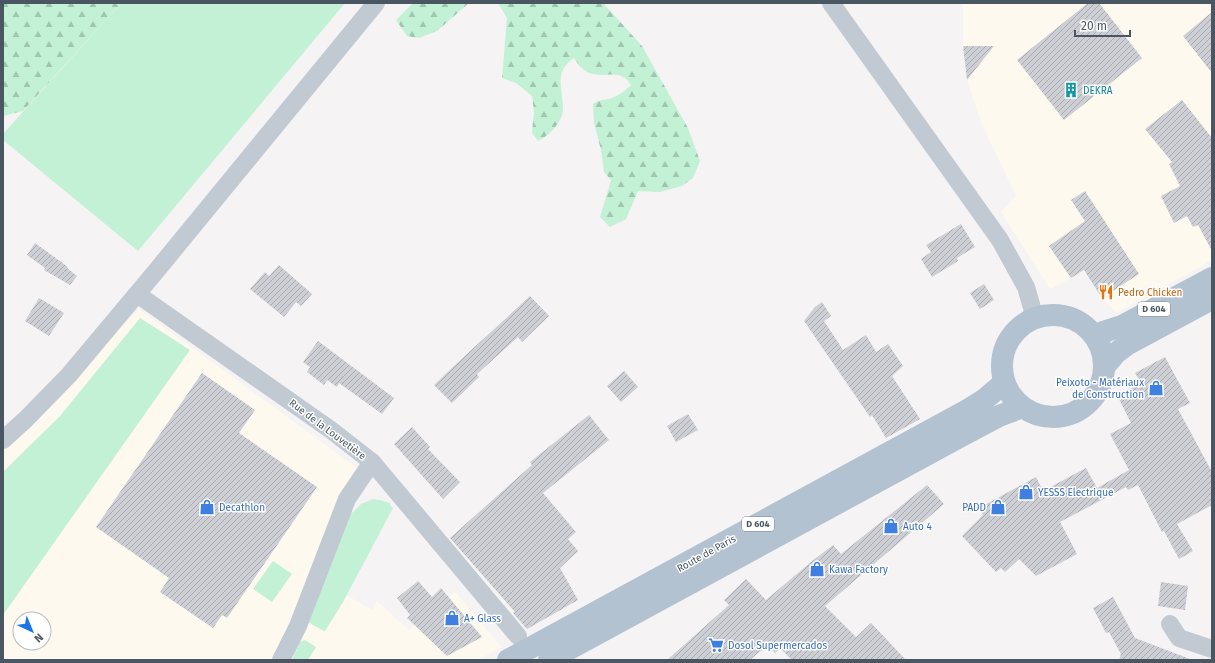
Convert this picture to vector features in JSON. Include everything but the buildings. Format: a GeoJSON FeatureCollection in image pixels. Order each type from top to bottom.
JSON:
{"type":"FeatureCollection","features":[{"type":"Feature","properties":{"kind":"main road","name":"D 604"},"geometry":{"type":"LineString","coordinates":[[1094,334],[1122,326],[1212,278]]}},
{"type":"Feature","properties":{"kind":"main road","name":"D 604"},"geometry":{"type":"LineString","coordinates":[[1105,366],[1116,353],[1128,344],[1212,299]]}},
{"type":"Feature","properties":{"kind":"main road"},"geometry":{"type":"LineString","coordinates":[[1051,314],[1067,316],[1082,323],[1094,334],[1102,349],[1105,366],[1104,377],[1094,398],[1086,406],[1074,413],[1061,417],[1047,418],[1034,414],[1022,407],[1012,396],[1004,383],[1002,367],[1004,352],[1010,338],[1021,326],[1035,318],[1051,314]]}},
{"type":"Feature","properties":{"kind":"main road","name":"Route de Paris"},"geometry":{"type":"LineString","coordinates":[[508,660],[964,412],[985,399],[1004,383]]}},
{"type":"Feature","properties":{"kind":"main road","name":"Route de Paris"},"geometry":{"type":"LineString","coordinates":[[549,660],[963,435],[999,416],[1022,407]]}},
{"type":"Feature","properties":{"kind":"street"},"geometry":{"type":"LineString","coordinates":[[3,440],[64,380],[137,294],[376,3]]}},
{"type":"Feature","properties":{"kind":"street"},"geometry":{"type":"LineString","coordinates":[[831,3],[1000,240],[1026,287],[1035,318]]}},
{"type":"Feature","properties":{"kind":"street","name":"Rue de la Louvetière"},"geometry":{"type":"LineString","coordinates":[[137,294],[331,430],[372,462],[518,636]]}},
{"type":"Feature","properties":{"kind":"street"},"geometry":{"type":"LineString","coordinates":[[281,660],[298,626],[347,499],[372,462]]}},
{"type":"Feature","properties":{"kind":"street"},"geometry":{"type":"LineString","coordinates":[[1170,624],[1179,638],[1212,649]]}},
{"type":"Feature","properties":{"kind":"shaded area"},"geometry":{"type":"Polygon","coordinates":[[[963,3],[1212,3],[1212,260],[1117,313],[1102,298],[1084,271],[1050,289],[1001,212],[1016,196],[981,122],[967,80],[963,46],[963,3]]]}},
{"type":"Feature","properties":{"kind":"shaded area"},"geometry":{"type":"Polygon","coordinates":[[[139,309],[364,473],[347,499],[346,595],[372,610],[377,601],[409,630],[455,592],[502,647],[478,660],[3,660],[3,444],[139,309]]]}},
{"type":"Feature","properties":{"kind":"green space"},"geometry":{"type":"Polygon","coordinates":[[[3,3],[121,3],[23,111],[3,116],[3,3]]]}},
{"type":"Feature","properties":{"kind":"green space"},"geometry":{"type":"Polygon","coordinates":[[[121,3],[345,3],[138,251],[3,140],[3,134],[121,3]]]}},
{"type":"Feature","properties":{"kind":"green space"},"geometry":{"type":"Polygon","coordinates":[[[413,3],[469,3],[437,31],[419,38],[407,36],[396,20],[413,3]]]}},
{"type":"Feature","properties":{"kind":"green space"},"geometry":{"type":"Polygon","coordinates":[[[498,3],[603,3],[642,46],[688,128],[700,161],[693,178],[682,186],[660,192],[638,191],[626,219],[610,227],[600,217],[611,180],[604,172],[601,150],[594,123],[593,104],[615,97],[631,85],[622,76],[612,74],[601,75],[587,72],[580,67],[574,58],[567,63],[561,75],[563,108],[561,118],[551,132],[538,141],[532,133],[534,111],[532,96],[516,83],[502,78],[507,18],[498,3]]]}},
{"type":"Feature","properties":{"kind":"green space"},"geometry":{"type":"Polygon","coordinates":[[[140,318],[190,350],[3,615],[3,472],[60,416],[140,318]]]}},
{"type":"Feature","properties":{"kind":"green space"},"geometry":{"type":"Polygon","coordinates":[[[373,499],[390,503],[393,508],[343,602],[324,631],[309,622],[350,512],[352,513],[361,504],[373,499]]]}},
{"type":"Feature","properties":{"kind":"green space"},"geometry":{"type":"Polygon","coordinates":[[[273,561],[292,574],[272,602],[253,589],[273,561]]]}},
{"type":"Feature","properties":{"kind":"green space"},"geometry":{"type":"Polygon","coordinates":[[[305,640],[316,647],[308,660],[292,660],[300,642],[305,640]]]}},
{"type":"Feature","properties":{"kind":"place","name":"DEKRA"},"geometry":{"type":"Point","coordinates":[1071,90]}},
{"type":"Feature","properties":{"kind":"place","name":"Pedro Chicken"},"geometry":{"type":"Point","coordinates":[1106,292]}},
{"type":"Feature","properties":{"kind":"place","name":"Peixoto - Matériaux de Construction"},"geometry":{"type":"Point","coordinates":[1156,388]}},
{"type":"Feature","properties":{"kind":"place","name":"YESSS Electrique"},"geometry":{"type":"Point","coordinates":[1026,492]}},
{"type":"Feature","properties":{"kind":"place","name":"Decathlon"},"geometry":{"type":"Point","coordinates":[207,507]}},
{"type":"Feature","properties":{"kind":"place","name":"PADD"},"geometry":{"type":"Point","coordinates":[998,507]}},
{"type":"Feature","properties":{"kind":"place","name":"Auto 4"},"geometry":{"type":"Point","coordinates":[891,526]}},
{"type":"Feature","properties":{"kind":"place","name":"Kawa Factory"},"geometry":{"type":"Point","coordinates":[817,569]}},
{"type":"Feature","properties":{"kind":"place","name":"A+ Glass"},"geometry":{"type":"Point","coordinates":[452,618]}},
{"type":"Feature","properties":{"kind":"place","name":"Dosol Supermercados"},"geometry":{"type":"Point","coordinates":[716,645]}}]}
